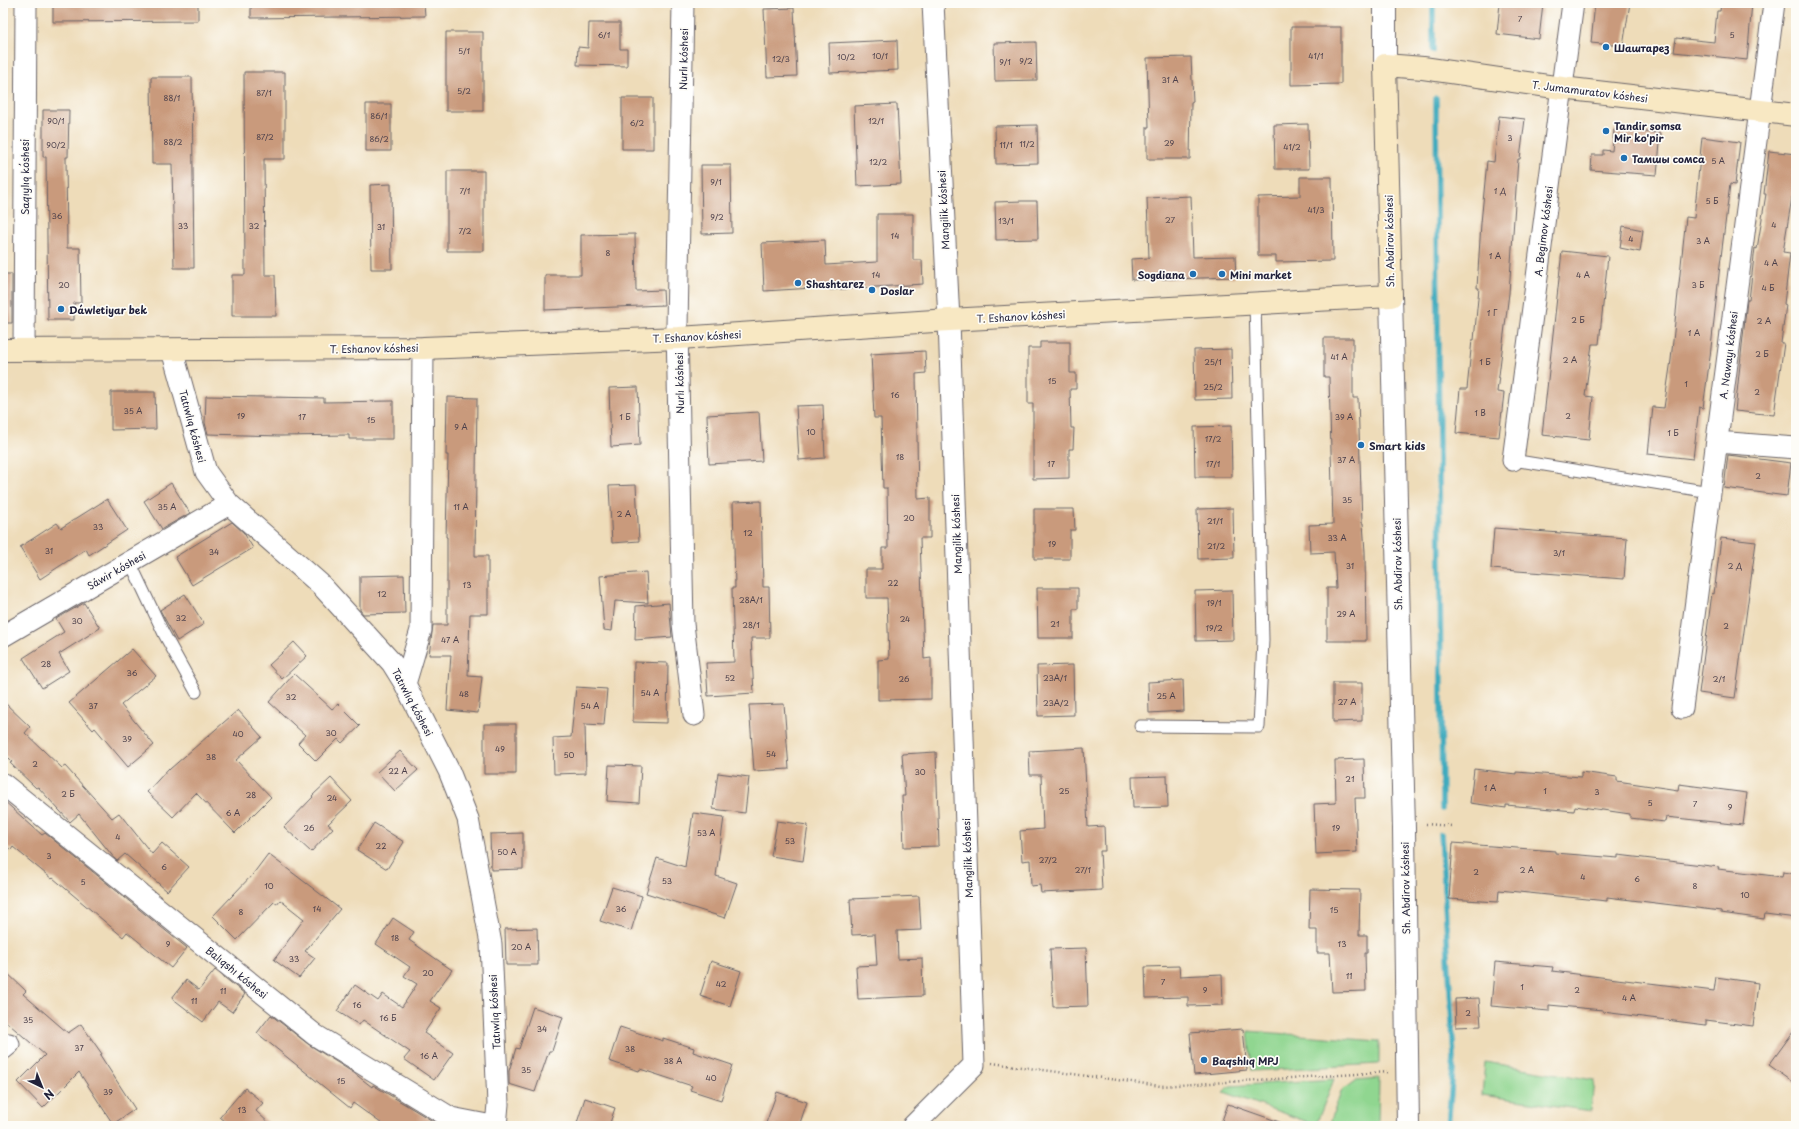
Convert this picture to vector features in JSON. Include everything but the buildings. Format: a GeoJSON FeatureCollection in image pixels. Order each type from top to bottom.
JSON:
{"type":"FeatureCollection","features":[{"type":"Feature","properties":{"kind":"main road","name":"T. Jumamuratov kóshesi"},"geometry":{"type":"LineString","coordinates":[[1385,65],[1423,68],[1562,88],[1796,115]]}},
{"type":"Feature","properties":{"kind":"main road","name":"Sh. Abdirov kóshesi"},"geometry":{"type":"LineString","coordinates":[[1385,65],[1391,296]]}},
{"type":"Feature","properties":{"kind":"main road","name":"T. Eshanov kóshesi"},"geometry":{"type":"LineString","coordinates":[[14,350],[423,348],[678,338],[949,320],[1255,302],[1391,296]]}},
{"type":"Feature","properties":{"kind":"street","name":"Saqıylıq kóshesi"},"geometry":{"type":"LineString","coordinates":[[14,350],[26,3]]}},
{"type":"Feature","properties":{"kind":"street","name":"Nurlı kóshesi"},"geometry":{"type":"LineString","coordinates":[[683,3],[677,327],[683,624],[694,715]]}},
{"type":"Feature","properties":{"kind":"street","name":"Mangilik kóshesi"},"geometry":{"type":"LineString","coordinates":[[933,3],[949,320],[974,1063]]}},
{"type":"Feature","properties":{"kind":"street","name":"Sh. Abdirov kóshesi"},"geometry":{"type":"LineString","coordinates":[[1384,3],[1385,65]]}},
{"type":"Feature","properties":{"kind":"street","name":"A. Begimov kóshesi"},"geometry":{"type":"LineString","coordinates":[[1513,460],[1572,3]]}},
{"type":"Feature","properties":{"kind":"street","name":"A. Nawayı kóshesi"},"geometry":{"type":"LineString","coordinates":[[1682,708],[1774,3]]}},
{"type":"Feature","properties":{"kind":"street","name":"Sh. Abdirov kóshesi"},"geometry":{"type":"LineString","coordinates":[[1391,296],[1404,837],[1408,1126]]}},
{"type":"Feature","properties":{"kind":"street"},"geometry":{"type":"LineString","coordinates":[[405,684],[421,630],[423,348]]}},
{"type":"Feature","properties":{"kind":"street","name":"Tatıwlıq kóshesi"},"geometry":{"type":"LineString","coordinates":[[172,350],[206,472],[229,504],[320,584],[392,663],[405,684],[449,771],[468,819],[491,944],[498,1104],[496,1126]]}},
{"type":"Feature","properties":{"kind":"street"},"geometry":{"type":"LineString","coordinates":[[1717,442],[1796,448]]}},
{"type":"Feature","properties":{"kind":"street","name":"Sáwir kóshesi"},"geometry":{"type":"LineString","coordinates":[[3,636],[229,504]]}},
{"type":"Feature","properties":{"kind":"street","name":"Balıqshı kóshesi"},"geometry":{"type":"LineString","coordinates":[[3,784],[315,1035],[451,1118],[492,1126]]}},
{"type":"Feature","properties":{"kind":"street"},"geometry":{"type":"LineString","coordinates":[[913,1126],[974,1063]]}},
{"type":"Feature","properties":{"kind":"lane"},"geometry":{"type":"LineString","coordinates":[[1140,726],[1259,727],[1263,640],[1255,302]]}},
{"type":"Feature","properties":{"kind":"lane"},"geometry":{"type":"LineString","coordinates":[[1513,460],[1710,492]]}},
{"type":"Feature","properties":{"kind":"lane"},"geometry":{"type":"LineString","coordinates":[[130,562],[164,634],[196,692]]}},
{"type":"Feature","properties":{"kind":"path"},"geometry":{"type":"LineString","coordinates":[[1426,824],[1452,826]]}},
{"type":"Feature","properties":{"kind":"path"},"geometry":{"type":"LineString","coordinates":[[974,1063],[1022,1066],[1161,1086],[1407,1071]]}},
{"type":"Feature","properties":{"kind":"green space"},"geometry":{"type":"Polygon","coordinates":[[[1248,1031],[1379,1041],[1379,1064],[1252,1071],[1248,1031]]]}},
{"type":"Feature","properties":{"kind":"green space"},"geometry":{"type":"Polygon","coordinates":[[[1485,1062],[1594,1080],[1591,1111],[1482,1095],[1485,1062]]]}},
{"type":"Feature","properties":{"kind":"green space"},"geometry":{"type":"Polygon","coordinates":[[[1379,1078],[1378,1126],[1329,1126],[1341,1091],[1356,1080],[1379,1078]]]}},
{"type":"Feature","properties":{"kind":"green space"},"geometry":{"type":"Polygon","coordinates":[[[1334,1079],[1316,1125],[1224,1092],[1230,1086],[1334,1079]]]}},
{"type":"Feature","properties":{"kind":"waterway"},"geometry":{"type":"LineString","coordinates":[[1433,3],[1433,51]]}},
{"type":"Feature","properties":{"kind":"waterway"},"geometry":{"type":"LineString","coordinates":[[1436,98],[1442,809]]}},
{"type":"Feature","properties":{"kind":"waterway"},"geometry":{"type":"LineString","coordinates":[[1441,834],[1454,1058],[1448,1126]]}},
{"type":"Feature","properties":{"kind":"place","name":"Шаштарез"},"geometry":{"type":"Point","coordinates":[1606,47]}},
{"type":"Feature","properties":{"kind":"place","name":"Tandir somsa Mir ko'pir"},"geometry":{"type":"Point","coordinates":[1606,131]}},
{"type":"Feature","properties":{"kind":"place","name":"Тамшы сомса"},"geometry":{"type":"Point","coordinates":[1624,158]}},
{"type":"Feature","properties":{"kind":"place","name":"Sogdiana"},"geometry":{"type":"Point","coordinates":[1193,274]}},
{"type":"Feature","properties":{"kind":"place","name":"Mini market"},"geometry":{"type":"Point","coordinates":[1222,274]}},
{"type":"Feature","properties":{"kind":"place","name":"Shashtarez"},"geometry":{"type":"Point","coordinates":[798,283]}},
{"type":"Feature","properties":{"kind":"place","name":"Doslar"},"geometry":{"type":"Point","coordinates":[872,290]}},
{"type":"Feature","properties":{"kind":"place","name":"Dáwletiyar bek"},"geometry":{"type":"Point","coordinates":[61,309]}},
{"type":"Feature","properties":{"kind":"place","name":"Smart kids"},"geometry":{"type":"Point","coordinates":[1361,445]}},
{"type":"Feature","properties":{"kind":"place","name":"Baqshlıq MPJ"},"geometry":{"type":"Point","coordinates":[1204,1060]}}]}
